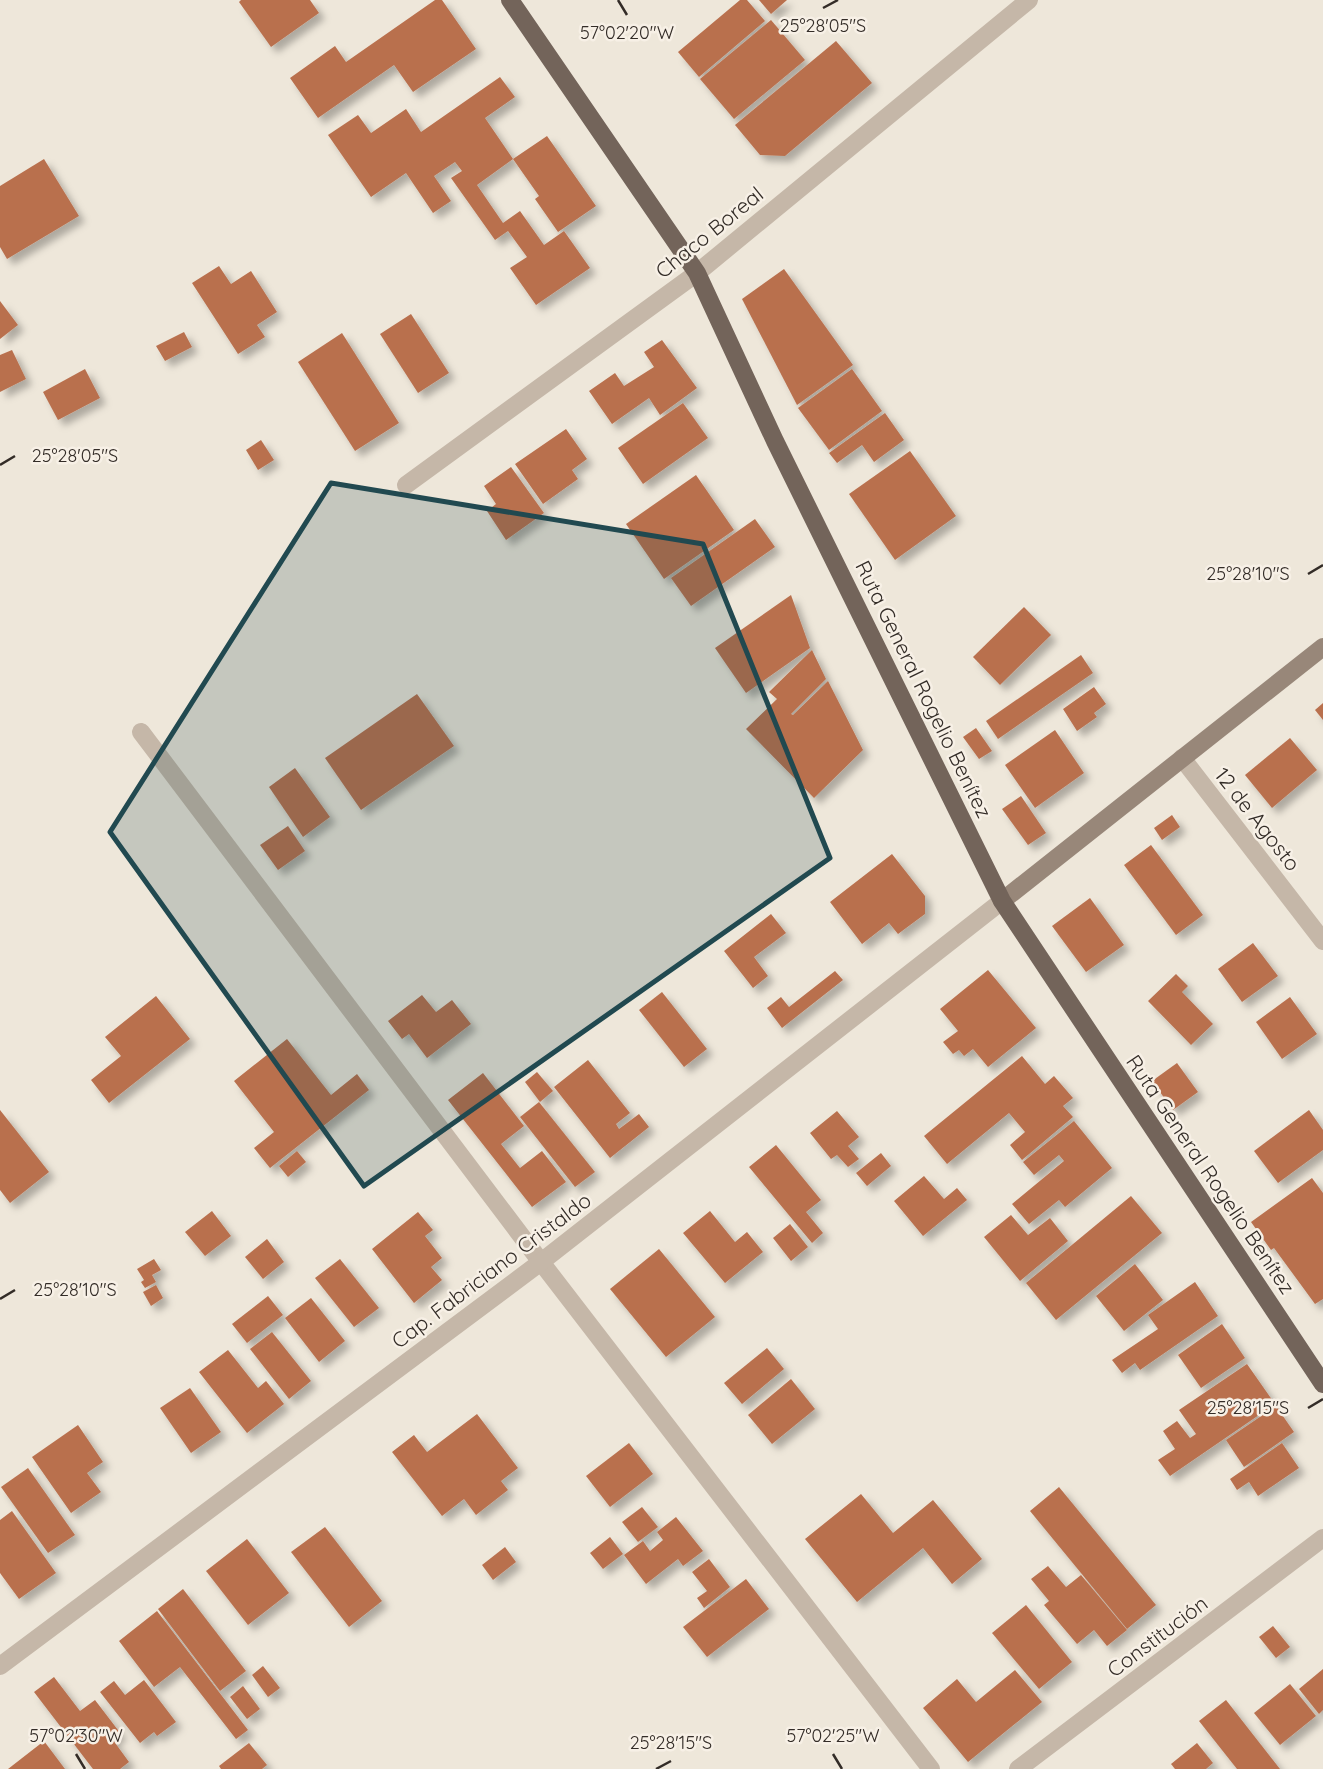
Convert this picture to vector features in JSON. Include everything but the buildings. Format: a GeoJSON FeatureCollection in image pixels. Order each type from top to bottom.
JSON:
{"type":"FeatureCollection","features":[{"type":"Feature","properties":{"kind":"main road","name":"Ruta General Rogelio Benítez"},"geometry":{"type":"LineString","coordinates":[[510,0],[696,273],[775,441],[1002,901],[1323,1384]]}},
{"type":"Feature","properties":{"kind":"main road"},"geometry":{"type":"LineString","coordinates":[[1002,901],[1323,647]]}},
{"type":"Feature","properties":{"kind":"street","name":"Chaco Boreal"},"geometry":{"type":"LineString","coordinates":[[406,485],[696,273],[1029,0]]}},
{"type":"Feature","properties":{"kind":"street"},"geometry":{"type":"LineString","coordinates":[[141,732],[541,1262],[931,1769]]}},
{"type":"Feature","properties":{"kind":"street","name":"12 de Agosto"},"geometry":{"type":"LineString","coordinates":[[1182,758],[1323,941]]}},
{"type":"Feature","properties":{"kind":"street","name":"Cap. Fabriciano Cristaldo"},"geometry":{"type":"LineString","coordinates":[[0,1666],[541,1262],[1002,901]]}},
{"type":"Feature","properties":{"kind":"street","name":"Constitución"},"geometry":{"type":"LineString","coordinates":[[1018,1769],[1323,1538]]}},
{"type":"Feature","properties":{"kind":"highlighted area"},"geometry":{"type":"Polygon","coordinates":[[[331,483],[703,544],[830,858],[364,1186],[110,832],[331,483]]]}}]}
